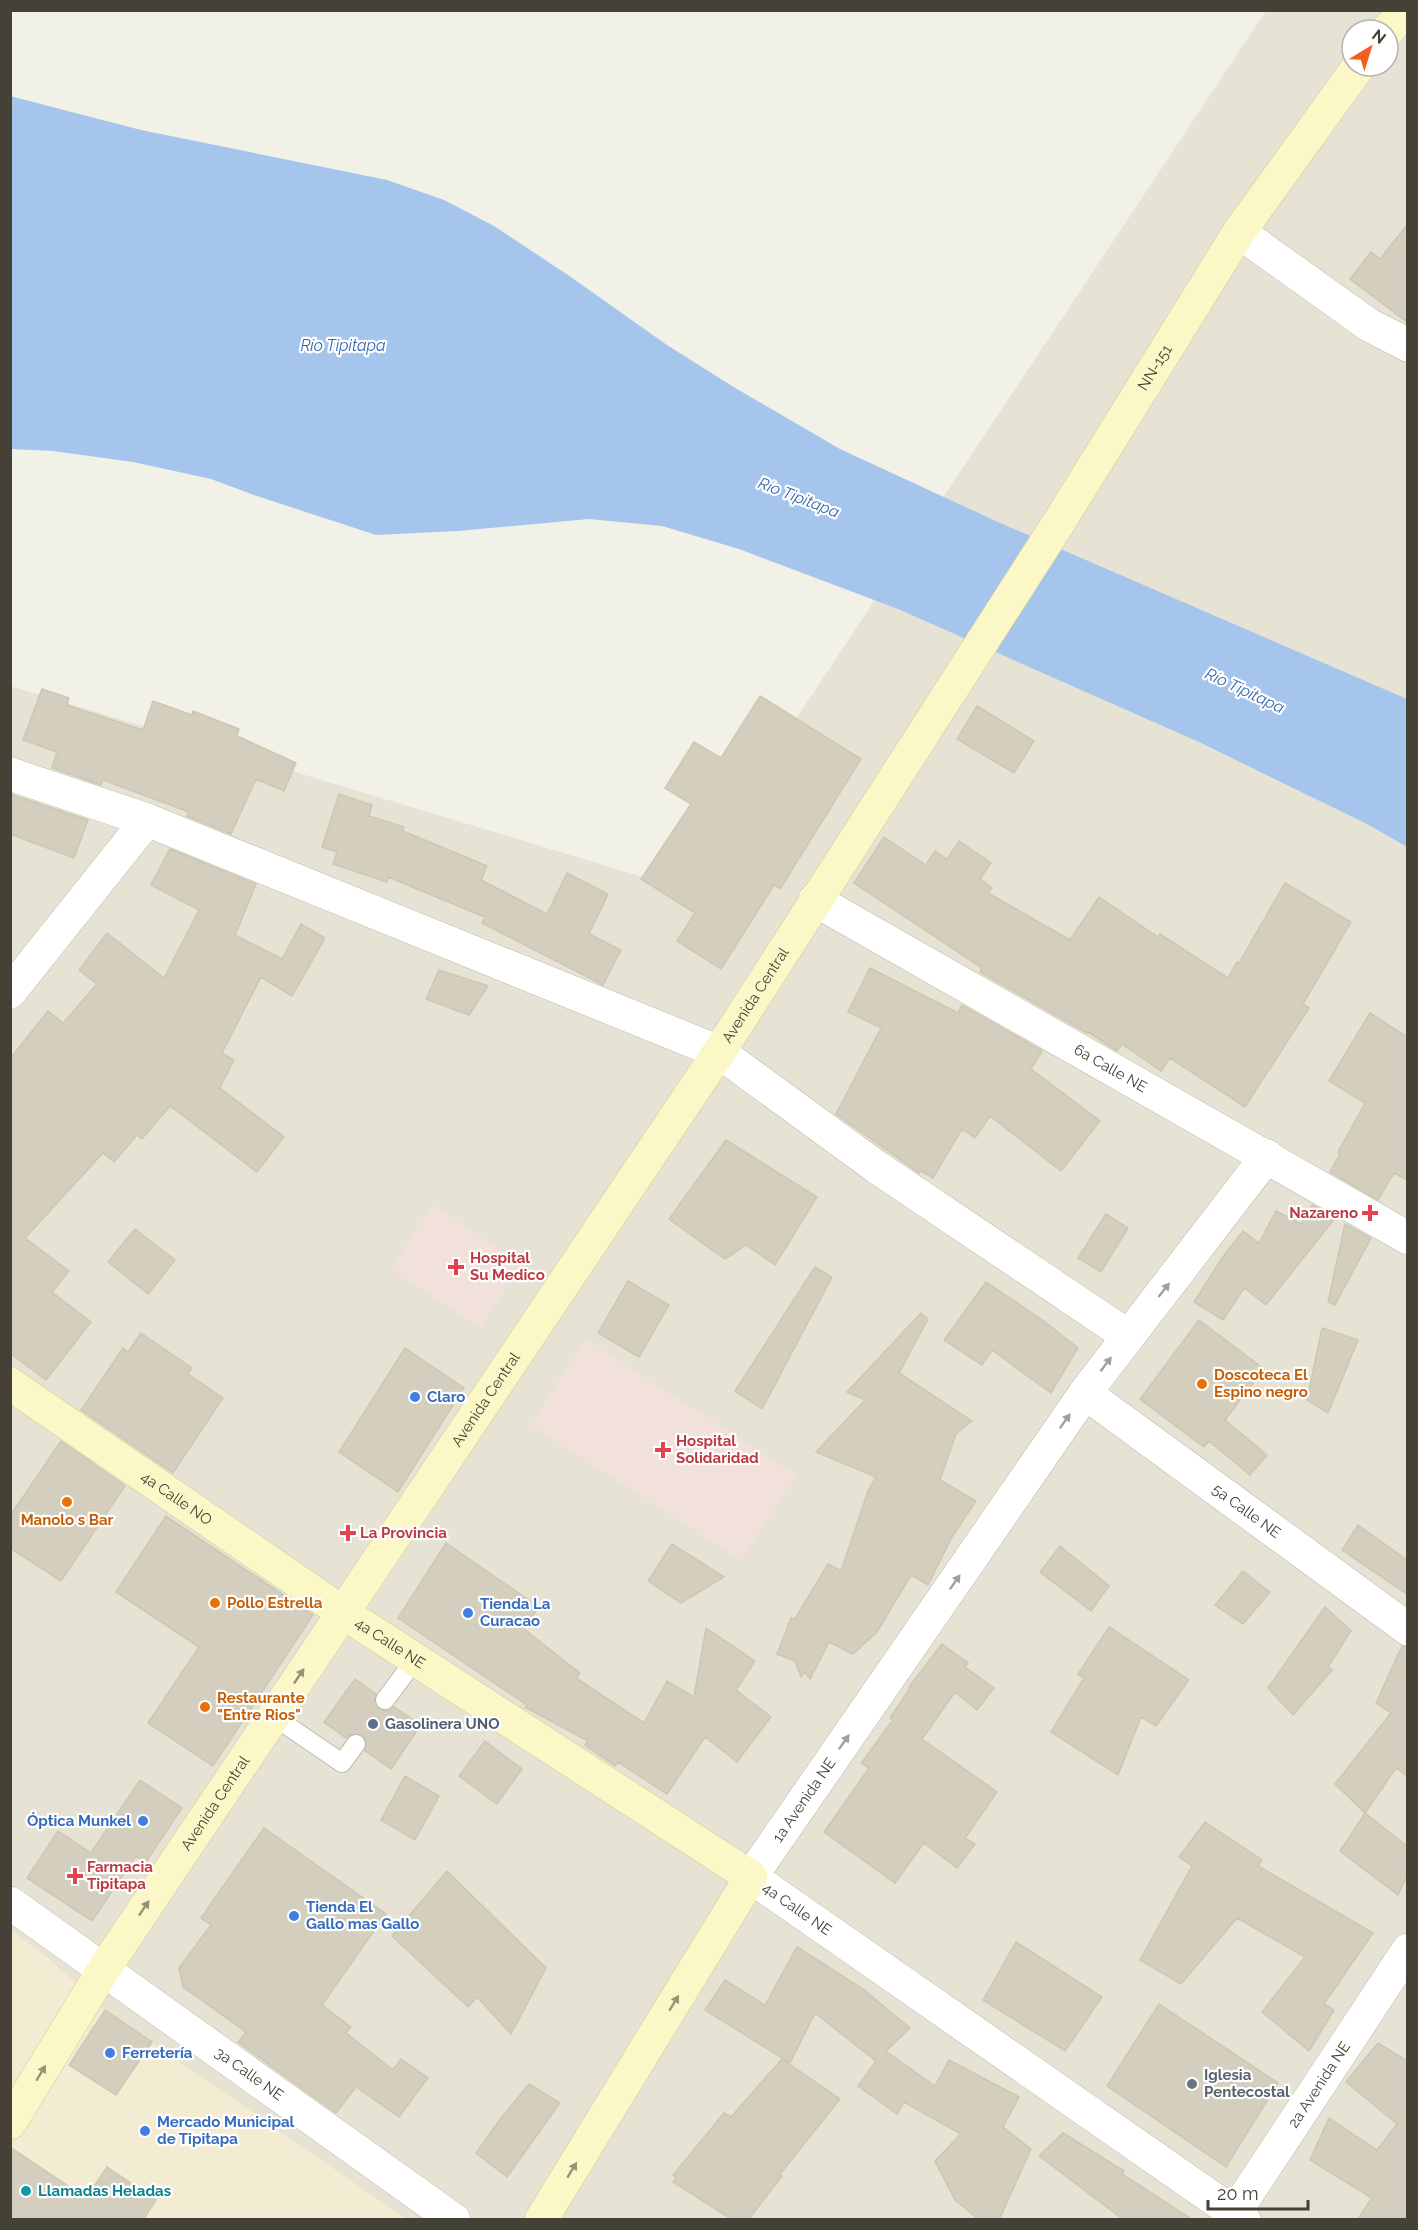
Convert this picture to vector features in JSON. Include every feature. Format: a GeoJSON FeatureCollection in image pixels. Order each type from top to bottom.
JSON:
{"type":"FeatureCollection","features":[{"type":"Feature","properties":{"kind":"street","name":"NN-151"},"geometry":{"type":"LineString","coordinates":[[961,676],[1239,232],[1350,78]]}},
{"type":"Feature","properties":{"kind":"street"},"geometry":{"type":"LineString","coordinates":[[1239,232],[1369,325],[1407,345]]}},
{"type":"Feature","properties":{"kind":"street","name":"Avenida Central"},"geometry":{"type":"LineString","coordinates":[[10,2123],[104,1969],[719,1052],[961,676]]}},
{"type":"Feature","properties":{"kind":"street"},"geometry":{"type":"LineString","coordinates":[[10,774],[147,820],[719,1052],[878,1168],[1128,1336]]}},
{"type":"Feature","properties":{"kind":"street"},"geometry":{"type":"LineString","coordinates":[[10,992],[147,820]]}},
{"type":"Feature","properties":{"kind":"street","name":"6a Calle NE"},"geometry":{"type":"LineString","coordinates":[[815,900],[1407,1238]]}},
{"type":"Feature","properties":{"kind":"street","name":"1a Avenida NE"},"geometry":{"type":"LineString","coordinates":[[541,2220],[751,1877],[1085,1393],[1267,1156]]}},
{"type":"Feature","properties":{"kind":"street","name":"4a Calle NO"},"geometry":{"type":"LineString","coordinates":[[10,1384],[342,1612]]}},
{"type":"Feature","properties":{"kind":"street","name":"5a Calle NE"},"geometry":{"type":"LineString","coordinates":[[1085,1393],[1407,1629]]}},
{"type":"Feature","properties":{"kind":"street","name":"4a Calle NE"},"geometry":{"type":"LineString","coordinates":[[342,1612],[751,1877],[1236,2217]]}},
{"type":"Feature","properties":{"kind":"street","name":"3a Calle NE"},"geometry":{"type":"LineString","coordinates":[[10,1903],[454,2220]]}},
{"type":"Feature","properties":{"kind":"street","name":"2a Avenida NE"},"geometry":{"type":"LineString","coordinates":[[1236,2217],[1407,1950]]}},
{"type":"Feature","properties":{"kind":"lane"},"geometry":{"type":"LineString","coordinates":[[385,1700],[415,1660]]}},
{"type":"Feature","properties":{"kind":"lane"},"geometry":{"type":"LineString","coordinates":[[273,1716],[342,1763],[356,1744]]}},
{"type":"Feature","properties":{"kind":"shaded area"},"geometry":{"type":"Polygon","coordinates":[[[1266,11],[1407,11],[1407,2219],[11,2219],[10,686],[683,889],[1266,11]]]}},
{"type":"Feature","properties":{"kind":"shaded area","name":"Hospital Su Medico"},"geometry":{"type":"Polygon","coordinates":[[[433,1205],[522,1265],[480,1328],[391,1269],[433,1205]]]}},
{"type":"Feature","properties":{"kind":"shaded area","name":"Hospital Solidaridad"},"geometry":{"type":"Polygon","coordinates":[[[585,1339],[796,1475],[741,1560],[531,1425],[585,1339]]]}},
{"type":"Feature","properties":{"kind":"shaded area","name":"Mercado Municipal de Tipitapa"},"geometry":{"type":"Polygon","coordinates":[[[10,1930],[47,1957],[105,2010],[406,2219],[11,2219],[10,1930]]]}},
{"type":"Feature","properties":{"kind":"water","name":"Río Tipitapa"},"geometry":{"type":"Polygon","coordinates":[[[10,96],[141,130],[387,180],[444,200],[494,226],[667,345],[840,449],[998,522],[1407,699],[1407,847],[1369,825],[1199,742],[898,609],[739,549],[662,526],[589,519],[458,531],[376,535],[211,479],[133,462],[53,451],[11,449],[10,96]]]}},
{"type":"Feature","properties":{"kind":"building"},"geometry":{"type":"Polygon","coordinates":[[[1407,225],[1407,322],[1350,279],[1371,252],[1380,259],[1407,225]]]}},
{"type":"Feature","properties":{"kind":"building"},"geometry":{"type":"Polygon","coordinates":[[[42,689],[69,698],[67,705],[143,730],[153,701],[192,715],[193,711],[239,729],[237,736],[296,763],[284,791],[256,779],[231,834],[187,816],[189,812],[103,780],[101,785],[52,768],[57,752],[23,740],[42,689]]]}},
{"type":"Feature","properties":{"kind":"building"},"geometry":{"type":"Polygon","coordinates":[[[760,696],[861,759],[780,889],[774,885],[721,969],[677,941],[695,913],[641,879],[691,804],[665,788],[694,742],[721,758],[760,696]]]}},
{"type":"Feature","properties":{"kind":"building"},"geometry":{"type":"Polygon","coordinates":[[[977,706],[1034,741],[1014,773],[957,739],[977,706]]]}},
{"type":"Feature","properties":{"kind":"building"},"geometry":{"type":"Polygon","coordinates":[[[10,794],[88,820],[74,858],[10,834],[10,794]]]}},
{"type":"Feature","properties":{"kind":"building"},"geometry":{"type":"Polygon","coordinates":[[[339,794],[372,805],[369,816],[404,827],[403,831],[487,866],[481,880],[547,914],[567,873],[608,894],[589,934],[621,950],[603,985],[482,923],[485,917],[388,877],[387,882],[333,864],[337,852],[322,847],[339,794]]]}},
{"type":"Feature","properties":{"kind":"building"},"geometry":{"type":"Polygon","coordinates":[[[884,837],[926,865],[935,851],[947,859],[959,841],[991,863],[980,879],[992,888],[988,893],[1070,940],[1099,897],[1158,937],[1160,934],[1228,978],[1285,883],[1351,922],[1303,1004],[1309,1008],[1245,1107],[1170,1058],[1161,1071],[1122,1044],[1117,1051],[1088,1032],[980,972],[982,968],[854,883],[884,837]]]}},
{"type":"Feature","properties":{"kind":"building"},"geometry":{"type":"Polygon","coordinates":[[[170,849],[256,884],[235,935],[282,959],[301,924],[325,938],[292,996],[261,977],[222,1053],[234,1060],[220,1088],[284,1137],[257,1172],[170,1106],[142,1139],[137,1135],[114,1162],[103,1153],[25,1238],[69,1271],[52,1292],[91,1322],[46,1380],[10,1353],[10,1059],[48,1011],[63,1023],[97,984],[79,970],[107,933],[164,978],[199,910],[151,885],[170,849]]]}},
{"type":"Feature","properties":{"kind":"building"},"geometry":{"type":"Polygon","coordinates":[[[870,968],[958,1013],[962,1005],[1042,1051],[1031,1069],[1100,1121],[1061,1171],[990,1116],[975,1138],[962,1129],[933,1178],[921,1171],[919,1173],[836,1114],[881,1028],[848,1012],[870,968]]]}},
{"type":"Feature","properties":{"kind":"building"},"geometry":{"type":"Polygon","coordinates":[[[439,970],[488,986],[469,1015],[426,999],[439,970]]]}},
{"type":"Feature","properties":{"kind":"building"},"geometry":{"type":"Polygon","coordinates":[[[1370,1013],[1407,1037],[1407,1180],[1394,1173],[1378,1200],[1330,1172],[1340,1154],[1338,1152],[1365,1103],[1329,1081],[1370,1013]]]}},
{"type":"Feature","properties":{"kind":"building"},"geometry":{"type":"Polygon","coordinates":[[[726,1140],[817,1197],[775,1265],[746,1245],[725,1259],[669,1219],[726,1140]]]}},
{"type":"Feature","properties":{"kind":"building"},"geometry":{"type":"Polygon","coordinates":[[[1312,1205],[1335,1218],[1266,1305],[1244,1288],[1223,1320],[1194,1302],[1222,1258],[1243,1231],[1259,1243],[1276,1211],[1301,1224],[1312,1205]]]}},
{"type":"Feature","properties":{"kind":"building"},"geometry":{"type":"Polygon","coordinates":[[[1106,1214],[1128,1228],[1101,1272],[1078,1258],[1106,1214]]]}},
{"type":"Feature","properties":{"kind":"building"},"geometry":{"type":"Polygon","coordinates":[[[1345,1224],[1371,1238],[1335,1305],[1328,1302],[1345,1224]]]}},
{"type":"Feature","properties":{"kind":"building"},"geometry":{"type":"Polygon","coordinates":[[[135,1229],[175,1260],[148,1294],[108,1262],[135,1229]]]}},
{"type":"Feature","properties":{"kind":"building"},"geometry":{"type":"Polygon","coordinates":[[[815,1267],[832,1277],[762,1409],[735,1391],[815,1267]]]}},
{"type":"Feature","properties":{"kind":"building"},"geometry":{"type":"Polygon","coordinates":[[[628,1281],[669,1305],[639,1357],[598,1333],[628,1281]]]}},
{"type":"Feature","properties":{"kind":"building"},"geometry":{"type":"Polygon","coordinates":[[[986,1282],[1041,1319],[1078,1348],[1051,1393],[992,1350],[982,1365],[944,1340],[986,1282]]]}},
{"type":"Feature","properties":{"kind":"building"},"geometry":{"type":"Polygon","coordinates":[[[921,1313],[928,1319],[899,1373],[972,1421],[956,1434],[940,1480],[976,1501],[952,1537],[928,1585],[911,1575],[877,1632],[853,1654],[829,1642],[810,1679],[805,1672],[801,1677],[795,1661],[777,1654],[791,1618],[795,1619],[828,1564],[841,1571],[868,1491],[876,1477],[816,1452],[865,1400],[847,1392],[921,1313]]]}},
{"type":"Feature","properties":{"kind":"building","name":"Doscoteca El Espino negro"},"geometry":{"type":"Polygon","coordinates":[[[1199,1320],[1264,1369],[1225,1420],[1267,1455],[1250,1475],[1209,1441],[1204,1447],[1140,1399],[1199,1320]]]}},
{"type":"Feature","properties":{"kind":"building"},"geometry":{"type":"Polygon","coordinates":[[[1322,1328],[1358,1340],[1328,1413],[1307,1400],[1322,1328]]]}},
{"type":"Feature","properties":{"kind":"building"},"geometry":{"type":"Polygon","coordinates":[[[141,1333],[192,1368],[188,1374],[223,1398],[173,1473],[81,1410],[123,1348],[128,1352],[141,1333]]]}},
{"type":"Feature","properties":{"kind":"building"},"geometry":{"type":"Polygon","coordinates":[[[405,1348],[464,1388],[398,1492],[339,1452],[405,1348]]]}},
{"type":"Feature","properties":{"kind":"building","name":"Manolo s Bar"},"geometry":{"type":"Polygon","coordinates":[[[61,1441],[125,1486],[61,1581],[10,1548],[10,1516],[61,1441]]]}},
{"type":"Feature","properties":{"kind":"building","name":"Pollo Estrella"},"geometry":{"type":"Polygon","coordinates":[[[166,1516],[313,1615],[213,1766],[148,1723],[199,1647],[116,1592],[166,1516]]]}},
{"type":"Feature","properties":{"kind":"building"},"geometry":{"type":"Polygon","coordinates":[[[1358,1525],[1407,1560],[1407,1594],[1342,1550],[1358,1525]]]}},
{"type":"Feature","properties":{"kind":"building"},"geometry":{"type":"Polygon","coordinates":[[[446,1543],[539,1607],[524,1629],[580,1673],[576,1678],[644,1723],[667,1681],[694,1697],[706,1628],[755,1661],[736,1690],[771,1717],[737,1762],[705,1737],[667,1794],[618,1762],[615,1766],[585,1745],[588,1741],[525,1707],[527,1705],[398,1618],[446,1543]]]}},
{"type":"Feature","properties":{"kind":"building"},"geometry":{"type":"Polygon","coordinates":[[[672,1544],[724,1577],[681,1603],[648,1581],[672,1544]]]}},
{"type":"Feature","properties":{"kind":"building"},"geometry":{"type":"Polygon","coordinates":[[[1060,1546],[1109,1586],[1091,1611],[1040,1572],[1060,1546]]]}},
{"type":"Feature","properties":{"kind":"building"},"geometry":{"type":"Polygon","coordinates":[[[1243,1571],[1270,1592],[1243,1624],[1215,1605],[1243,1571]]]}},
{"type":"Feature","properties":{"kind":"building"},"geometry":{"type":"Polygon","coordinates":[[[1325,1607],[1351,1631],[1328,1667],[1332,1670],[1293,1715],[1268,1688],[1325,1607]]]}},
{"type":"Feature","properties":{"kind":"building"},"geometry":{"type":"Polygon","coordinates":[[[1109,1627],[1189,1680],[1156,1726],[1141,1717],[1118,1775],[1051,1732],[1084,1678],[1078,1674],[1109,1627]]]}},
{"type":"Feature","properties":{"kind":"building"},"geometry":{"type":"Polygon","coordinates":[[[942,1644],[968,1663],[965,1667],[994,1688],[977,1710],[955,1692],[922,1739],[997,1792],[965,1838],[975,1844],[957,1868],[924,1843],[895,1883],[824,1832],[869,1768],[861,1763],[893,1720],[890,1718],[909,1687],[942,1644]]]}},
{"type":"Feature","properties":{"kind":"building"},"geometry":{"type":"Polygon","coordinates":[[[1402,1646],[1407,1647],[1407,1776],[1396,1768],[1365,1813],[1335,1784],[1391,1713],[1376,1703],[1402,1646]]]}},
{"type":"Feature","properties":{"kind":"building","name":"Gasolinera UNO"},"geometry":{"type":"Polygon","coordinates":[[[355,1679],[376,1694],[374,1704],[379,1709],[389,1711],[394,1707],[421,1725],[391,1769],[365,1751],[366,1740],[362,1735],[352,1734],[346,1738],[324,1722],[355,1679]]]}},
{"type":"Feature","properties":{"kind":"building"},"geometry":{"type":"Polygon","coordinates":[[[485,1741],[522,1769],[497,1804],[459,1776],[485,1741]]]}},
{"type":"Feature","properties":{"kind":"building"},"geometry":{"type":"Polygon","coordinates":[[[405,1776],[439,1796],[415,1840],[381,1820],[405,1776]]]}},
{"type":"Feature","properties":{"kind":"building"},"geometry":{"type":"Polygon","coordinates":[[[140,1780],[182,1808],[146,1862],[136,1856],[92,1921],[27,1878],[58,1831],[91,1853],[140,1780]]]}},
{"type":"Feature","properties":{"kind":"building"},"geometry":{"type":"Polygon","coordinates":[[[1365,1813],[1407,1846],[1407,1876],[1398,1895],[1340,1851],[1365,1813]]]}},
{"type":"Feature","properties":{"kind":"building"},"geometry":{"type":"Polygon","coordinates":[[[1205,1822],[1262,1860],[1258,1866],[1373,1933],[1324,2004],[1334,2010],[1309,2051],[1262,2012],[1305,1957],[1237,1918],[1181,1984],[1140,1960],[1192,1866],[1179,1857],[1205,1822]]]}},
{"type":"Feature","properties":{"kind":"building"},"geometry":{"type":"Polygon","coordinates":[[[264,1828],[386,1914],[322,2005],[351,2027],[346,2033],[393,2070],[401,2059],[428,2078],[399,2117],[356,2087],[336,2113],[238,2042],[246,2032],[183,1987],[179,1968],[211,1925],[201,1918],[264,1828]]]}},
{"type":"Feature","properties":{"kind":"building"},"geometry":{"type":"Polygon","coordinates":[[[447,1871],[546,1968],[511,2034],[477,1997],[468,2007],[392,1936],[447,1871]]]}},
{"type":"Feature","properties":{"kind":"building"},"geometry":{"type":"Polygon","coordinates":[[[1016,1942],[1102,1997],[1065,2051],[983,2000],[1016,1942]]]}},
{"type":"Feature","properties":{"kind":"building"},"geometry":{"type":"Polygon","coordinates":[[[797,1947],[863,1989],[910,2028],[886,2051],[935,2086],[949,2060],[1019,2097],[1003,2127],[1031,2149],[999,2220],[979,2220],[955,2200],[935,2161],[961,2134],[904,2102],[897,2114],[858,2086],[876,2061],[815,2013],[790,2063],[705,2010],[725,1980],[765,2005],[797,1947]]]}},
{"type":"Feature","properties":{"kind":"building","name":"Iglesia Pentecostal"},"geometry":{"type":"Polygon","coordinates":[[[1159,2004],[1278,2083],[1226,2167],[1107,2086],[1159,2004]]]}},
{"type":"Feature","properties":{"kind":"building","name":"Ferretería"},"geometry":{"type":"Polygon","coordinates":[[[105,2010],[152,2042],[116,2095],[69,2065],[105,2010]]]}},
{"type":"Feature","properties":{"kind":"building"},"geometry":{"type":"Polygon","coordinates":[[[1378,2043],[1407,2061],[1407,2220],[1357,2220],[1372,2198],[1310,2160],[1329,2118],[1377,2150],[1397,2124],[1346,2082],[1378,2043]]]}},
{"type":"Feature","properties":{"kind":"building"},"geometry":{"type":"Polygon","coordinates":[[[782,2059],[840,2099],[780,2174],[782,2176],[748,2220],[733,2220],[673,2182],[676,2177],[673,2175],[724,2113],[731,2117],[782,2059]]]}},
{"type":"Feature","properties":{"kind":"building"},"geometry":{"type":"Polygon","coordinates":[[[529,2084],[560,2103],[507,2177],[476,2153],[529,2084]]]}},
{"type":"Feature","properties":{"kind":"building"},"geometry":{"type":"Polygon","coordinates":[[[1063,2133],[1124,2171],[1122,2174],[1193,2220],[1124,2220],[1039,2156],[1063,2133]]]}},
{"type":"Feature","properties":{"kind":"building"},"geometry":{"type":"Polygon","coordinates":[[[10,2147],[86,2198],[107,2167],[156,2200],[143,2220],[10,2220],[10,2147]]]}},
{"type":"Feature","properties":{"kind":"place","name":"Nazareno"},"geometry":{"type":"Point","coordinates":[1370,1213]}},
{"type":"Feature","properties":{"kind":"place","name":"Hospital Su Medico"},"geometry":{"type":"Point","coordinates":[456,1267]}},
{"type":"Feature","properties":{"kind":"place","name":"Doscoteca El Espino negro"},"geometry":{"type":"Point","coordinates":[1202,1384]}},
{"type":"Feature","properties":{"kind":"place","name":"Claro"},"geometry":{"type":"Point","coordinates":[415,1397]}},
{"type":"Feature","properties":{"kind":"place","name":"Hospital Solidaridad"},"geometry":{"type":"Point","coordinates":[663,1450]}},
{"type":"Feature","properties":{"kind":"place","name":"Manolo s Bar"},"geometry":{"type":"Point","coordinates":[67,1502]}},
{"type":"Feature","properties":{"kind":"place","name":"La Provincia"},"geometry":{"type":"Point","coordinates":[348,1533]}},
{"type":"Feature","properties":{"kind":"place","name":"Pollo Estrella"},"geometry":{"type":"Point","coordinates":[215,1603]}},
{"type":"Feature","properties":{"kind":"place","name":"Tienda La Curacao"},"geometry":{"type":"Point","coordinates":[468,1613]}},
{"type":"Feature","properties":{"kind":"place","name":"Restaurante \"Entre Rios\""},"geometry":{"type":"Point","coordinates":[205,1707]}},
{"type":"Feature","properties":{"kind":"place","name":"Gasolinera UNO"},"geometry":{"type":"Point","coordinates":[373,1724]}},
{"type":"Feature","properties":{"kind":"place","name":"Óptica Munkel"},"geometry":{"type":"Point","coordinates":[143,1821]}},
{"type":"Feature","properties":{"kind":"place","name":"Farmacia Tipitapa"},"geometry":{"type":"Point","coordinates":[75,1876]}},
{"type":"Feature","properties":{"kind":"place","name":"Tienda El Gallo mas Gallo"},"geometry":{"type":"Point","coordinates":[294,1916]}},
{"type":"Feature","properties":{"kind":"place","name":"Ferretería"},"geometry":{"type":"Point","coordinates":[110,2053]}},
{"type":"Feature","properties":{"kind":"place","name":"Iglesia Pentecostal"},"geometry":{"type":"Point","coordinates":[1192,2084]}},
{"type":"Feature","properties":{"kind":"place","name":"Mercado Municipal de Tipitapa"},"geometry":{"type":"Point","coordinates":[145,2131]}},
{"type":"Feature","properties":{"kind":"place","name":"Llamadas Heladas"},"geometry":{"type":"Point","coordinates":[26,2191]}}]}
